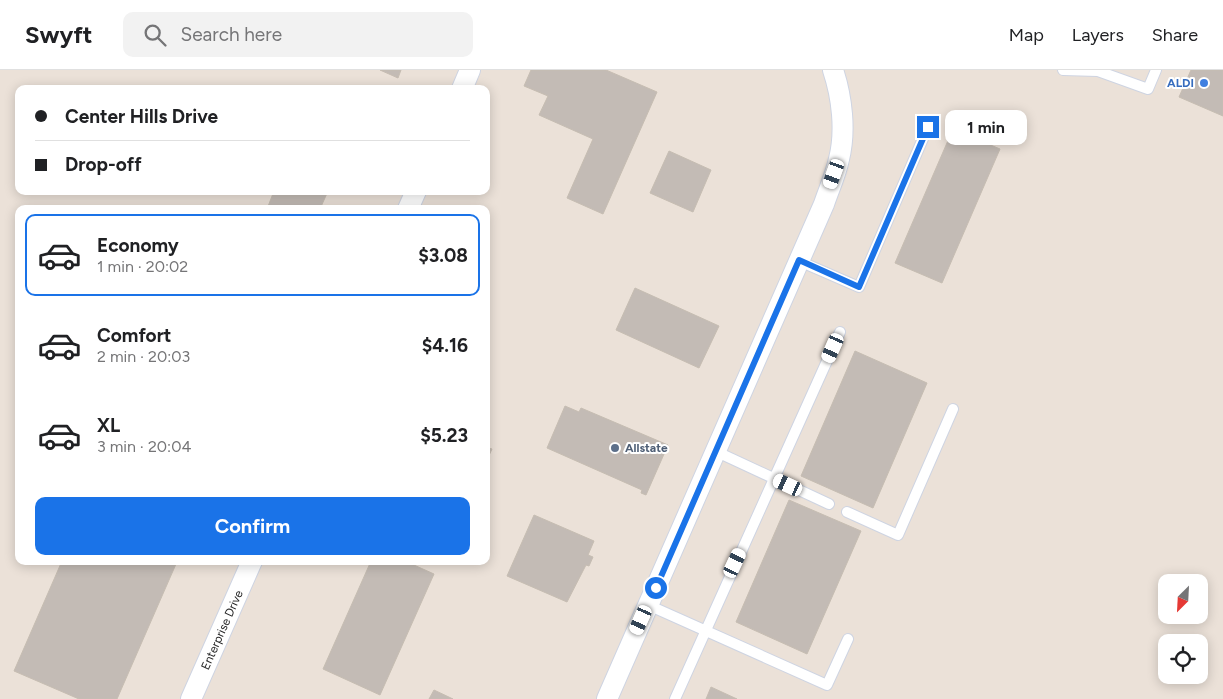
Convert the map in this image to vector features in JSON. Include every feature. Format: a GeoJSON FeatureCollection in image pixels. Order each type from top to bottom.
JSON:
{"type":"FeatureCollection","features":[{"type":"Feature","properties":{"kind":"street"},"geometry":{"type":"LineString","coordinates":[[464,85],[470,70]]}},
{"type":"Feature","properties":{"kind":"street"},"geometry":{"type":"LineString","coordinates":[[607,699],[824,204],[839,159],[842,136],[838,87],[833,70]]}},
{"type":"Feature","properties":{"kind":"street","name":"Enterprise Drive"},"geometry":{"type":"LineString","coordinates":[[192,699],[250,565]]}},
{"type":"Feature","properties":{"kind":"lane"},"geometry":{"type":"LineString","coordinates":[[1063,70],[1098,70],[1148,89],[1156,70]]}},
{"type":"Feature","properties":{"kind":"lane"},"geometry":{"type":"LineString","coordinates":[[799,260],[859,287],[928,127]]}},
{"type":"Feature","properties":{"kind":"lane"},"geometry":{"type":"LineString","coordinates":[[675,699],[840,332]]}},
{"type":"Feature","properties":{"kind":"lane"},"geometry":{"type":"LineString","coordinates":[[847,512],[898,535],[953,409]]}},
{"type":"Feature","properties":{"kind":"lane"},"geometry":{"type":"LineString","coordinates":[[715,452],[829,504]]}},
{"type":"Feature","properties":{"kind":"lane"},"geometry":{"type":"LineString","coordinates":[[648,605],[827,685],[848,639]]}},
{"type":"Feature","properties":{"kind":"building"},"geometry":{"type":"Polygon","coordinates":[[[380,70],[401,70],[398,78],[380,70]]]}},
{"type":"Feature","properties":{"kind":"building"},"geometry":{"type":"Polygon","coordinates":[[[531,70],[606,70],[657,92],[603,214],[567,198],[593,139],[539,115],[548,96],[524,86],[531,70]]]}},
{"type":"Feature","properties":{"kind":"building","name":"ALDI"},"geometry":{"type":"Polygon","coordinates":[[[1191,70],[1223,70],[1223,116],[1179,97],[1191,70]]]}},
{"type":"Feature","properties":{"kind":"building"},"geometry":{"type":"Polygon","coordinates":[[[953,129],[1000,149],[942,283],[895,263],[953,129]]]}},
{"type":"Feature","properties":{"kind":"building"},"geometry":{"type":"Polygon","coordinates":[[[669,151],[711,170],[693,212],[650,193],[669,151]]]}},
{"type":"Feature","properties":{"kind":"building"},"geometry":{"type":"Polygon","coordinates":[[[272,195],[326,195],[322,205],[269,205],[272,195]]]}},
{"type":"Feature","properties":{"kind":"building"},"geometry":{"type":"Polygon","coordinates":[[[635,288],[719,326],[699,368],[616,330],[635,288]]]}},
{"type":"Feature","properties":{"kind":"building"},"geometry":{"type":"Polygon","coordinates":[[[855,351],[927,383],[873,508],[801,476],[855,351]]]}},
{"type":"Feature","properties":{"kind":"building"},"geometry":{"type":"Polygon","coordinates":[[[565,406],[579,412],[581,408],[668,445],[646,495],[641,493],[642,490],[547,448],[565,406]]]}},
{"type":"Feature","properties":{"kind":"building"},"geometry":{"type":"Polygon","coordinates":[[[789,500],[861,531],[807,654],[736,622],[789,500]]]}},
{"type":"Feature","properties":{"kind":"building"},"geometry":{"type":"Polygon","coordinates":[[[534,515],[594,541],[588,555],[593,557],[589,566],[586,565],[567,602],[507,576],[534,515]]]}},
{"type":"Feature","properties":{"kind":"building"},"geometry":{"type":"Polygon","coordinates":[[[60,565],[176,565],[117,699],[79,699],[14,671],[60,565]]]}},
{"type":"Feature","properties":{"kind":"building"},"geometry":{"type":"Polygon","coordinates":[[[369,565],[414,565],[434,574],[380,695],[323,669],[369,565]]]}},
{"type":"Feature","properties":{"kind":"building"},"geometry":{"type":"Polygon","coordinates":[[[711,687],[737,699],[706,699],[711,687]]]}},
{"type":"Feature","properties":{"kind":"building"},"geometry":{"type":"Polygon","coordinates":[[[434,690],[453,699],[429,699],[434,690]]]}},
{"type":"Feature","properties":{"kind":"place","name":"ALDI"},"geometry":{"type":"Point","coordinates":[1204,83]}},
{"type":"Feature","properties":{"kind":"place","name":"Allstate"},"geometry":{"type":"Point","coordinates":[615,448]}},
{"type":"Feature","properties":{"kind":"route"},"geometry":{"type":"LineString","coordinates":[[656,588],[799,260],[859,287],[928,127]]}}]}
